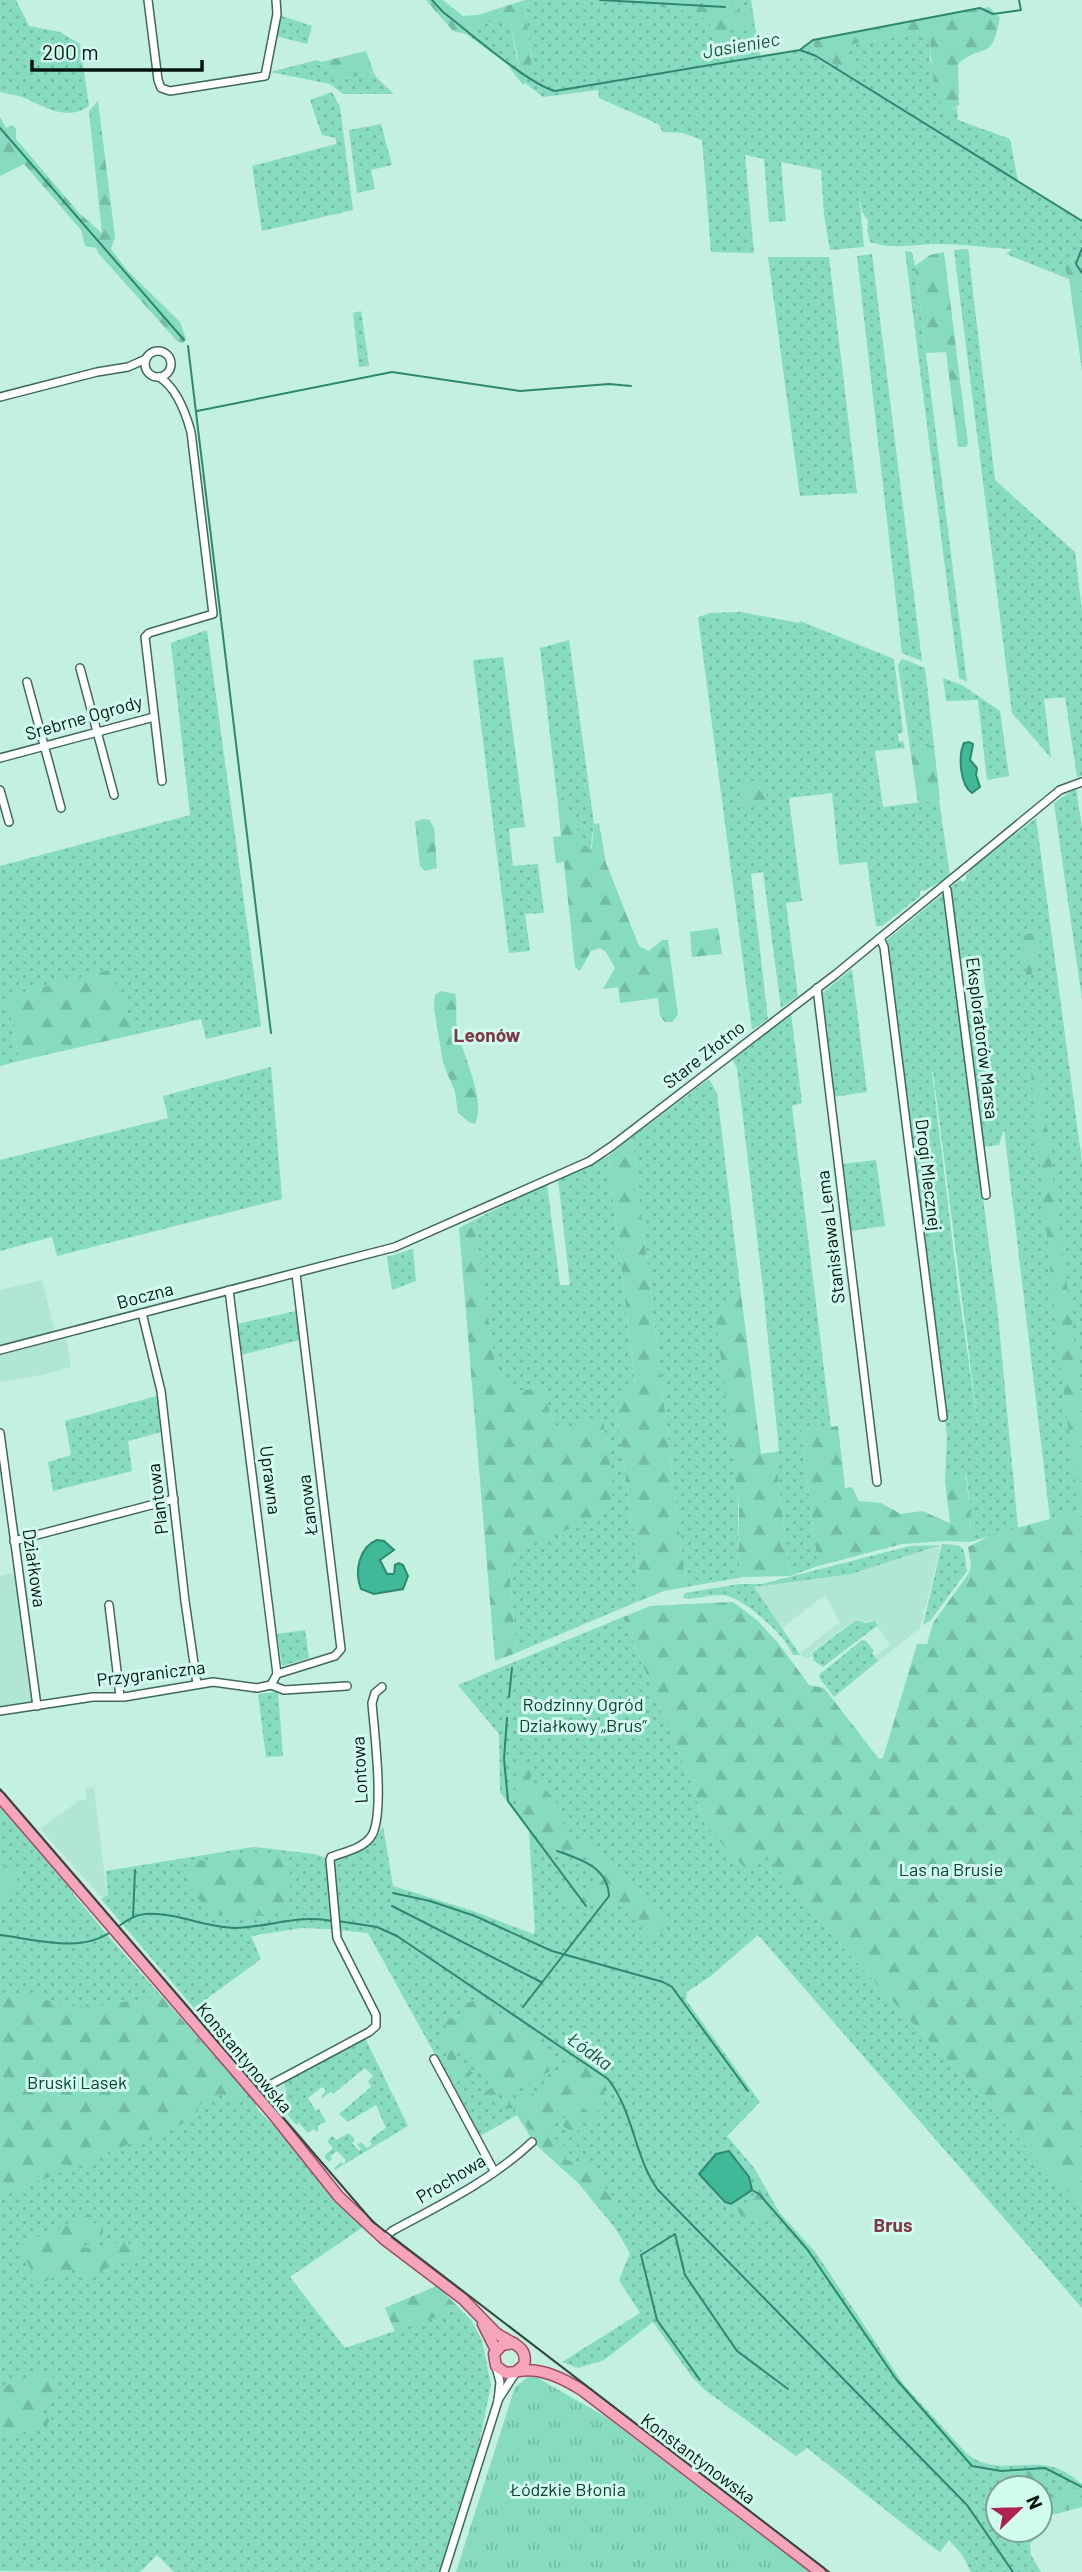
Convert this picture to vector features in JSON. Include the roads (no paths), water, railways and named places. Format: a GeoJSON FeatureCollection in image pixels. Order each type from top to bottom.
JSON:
{"type":"FeatureCollection","features":[{"type":"Feature","properties":{"kind":"main road","name":"Konstantynowska"},"geometry":{"type":"LineString","coordinates":[[0,1797],[255,2093],[339,2197],[384,2239],[456,2294],[500,2336],[514,2343]]}},
{"type":"Feature","properties":{"kind":"main road","name":"Konstantynowska"},"geometry":{"type":"LineString","coordinates":[[483,2320],[483,2326],[496,2350]]}},
{"type":"Feature","properties":{"kind":"main road"},"geometry":{"type":"LineString","coordinates":[[504,2343],[514,2343],[521,2347],[525,2357],[524,2365],[517,2372],[503,2373],[496,2366],[496,2350],[504,2343]]}},
{"type":"Feature","properties":{"kind":"main road","name":"Konstantynowska"},"geometry":{"type":"LineString","coordinates":[[525,2357],[550,2370],[554,2375]]}},
{"type":"Feature","properties":{"kind":"main road","name":"Konstantynowska"},"geometry":{"type":"LineString","coordinates":[[517,2372],[530,2370],[554,2375],[590,2396],[820,2572]]}},
{"type":"Feature","properties":{"kind":"street"},"geometry":{"type":"LineString","coordinates":[[148,0],[158,80],[163,90],[265,76],[277,14],[276,0]]}},
{"type":"Feature","properties":{"kind":"street"},"geometry":{"type":"LineString","coordinates":[[0,397],[97,372],[128,367],[146,359],[155,351],[164,352],[171,361],[169,384]]}},
{"type":"Feature","properties":{"kind":"street"},"geometry":{"type":"LineString","coordinates":[[146,359],[147,370]]}},
{"type":"Feature","properties":{"kind":"street"},"geometry":{"type":"LineString","coordinates":[[128,367],[147,370],[169,384]]}},
{"type":"Feature","properties":{"kind":"street"},"geometry":{"type":"LineString","coordinates":[[159,377],[168,372]]}},
{"type":"Feature","properties":{"kind":"street","name":"Srebrne Ogrody"},"geometry":{"type":"LineString","coordinates":[[0,758],[154,717],[146,635],[213,614],[191,432],[169,384]]}},
{"type":"Feature","properties":{"kind":"street"},"geometry":{"type":"LineString","coordinates":[[80,668],[114,795]]}},
{"type":"Feature","properties":{"kind":"street"},"geometry":{"type":"LineString","coordinates":[[27,681],[61,808]]}},
{"type":"Feature","properties":{"kind":"street"},"geometry":{"type":"LineString","coordinates":[[154,717],[162,781]]}},
{"type":"Feature","properties":{"kind":"street","name":"Stare Złotno"},"geometry":{"type":"LineString","coordinates":[[298,1273],[405,1244],[590,1161],[817,988],[1060,790],[1082,782]]}},
{"type":"Feature","properties":{"kind":"street"},"geometry":{"type":"LineString","coordinates":[[0,790],[9,822]]}},
{"type":"Feature","properties":{"kind":"street","name":"Eksploratorów Marsa"},"geometry":{"type":"LineString","coordinates":[[944,886],[947,890],[986,1195]]}},
{"type":"Feature","properties":{"kind":"street","name":"Drogi Mlecznej"},"geometry":{"type":"LineString","coordinates":[[880,938],[884,947],[943,1417]]}},
{"type":"Feature","properties":{"kind":"street","name":"Stanisława Lema"},"geometry":{"type":"LineString","coordinates":[[817,988],[877,1482]]}},
{"type":"Feature","properties":{"kind":"street","name":"Boczna"},"geometry":{"type":"LineString","coordinates":[[0,1350],[298,1273]]}},
{"type":"Feature","properties":{"kind":"street","name":"Łanowa"},"geometry":{"type":"LineString","coordinates":[[277,1674],[335,1656],[341,1649],[298,1273]]}},
{"type":"Feature","properties":{"kind":"street","name":"Uprawna"},"geometry":{"type":"LineString","coordinates":[[229,1290],[277,1674]]}},
{"type":"Feature","properties":{"kind":"street","name":"Plantowa"},"geometry":{"type":"LineString","coordinates":[[142,1313],[161,1391],[197,1684]]}},
{"type":"Feature","properties":{"kind":"street","name":"Działkowa"},"geometry":{"type":"LineString","coordinates":[[0,1433],[37,1706]]}},
{"type":"Feature","properties":{"kind":"street"},"geometry":{"type":"LineString","coordinates":[[14,1541],[174,1499]]}},
{"type":"Feature","properties":{"kind":"street"},"geometry":{"type":"LineString","coordinates":[[109,1605],[120,1696]]}},
{"type":"Feature","properties":{"kind":"street"},"geometry":{"type":"LineString","coordinates":[[271,1685],[277,1674]]}},
{"type":"Feature","properties":{"kind":"street","name":"Przygraniczna"},"geometry":{"type":"LineString","coordinates":[[0,1711],[213,1682],[262,1688],[271,1685],[284,1690],[347,1686]]}},
{"type":"Feature","properties":{"kind":"street","name":"Lontowa"},"geometry":{"type":"LineString","coordinates":[[255,2093],[376,2026],[376,2015],[341,1948],[336,1928],[331,1857],[362,1846],[374,1833],[378,1821],[372,1703],[375,1693],[382,1687]]}},
{"type":"Feature","properties":{"kind":"street"},"geometry":{"type":"LineString","coordinates":[[434,2059],[494,2171]]}},
{"type":"Feature","properties":{"kind":"street","name":"Prochowa"},"geometry":{"type":"LineString","coordinates":[[384,2239],[392,2231],[447,2202],[532,2142]]}},
{"type":"Feature","properties":{"kind":"street"},"geometry":{"type":"LineString","coordinates":[[444,2572],[498,2401],[500,2377],[496,2366]]}},
{"type":"Feature","properties":{"kind":"street"},"geometry":{"type":"LineString","coordinates":[[498,2401],[517,2372]]}},
{"type":"Feature","properties":{"kind":"waterway","name":"Jasieniec"},"geometry":{"type":"LineString","coordinates":[[432,0],[443,12],[514,68],[555,91],[800,50],[816,56],[1082,221]]}},
{"type":"Feature","properties":{"kind":"waterway"},"geometry":{"type":"LineString","coordinates":[[600,0],[725,7]]}},
{"type":"Feature","properties":{"kind":"waterway"},"geometry":{"type":"LineString","coordinates":[[801,49],[813,40],[980,8],[993,14],[1021,10],[1019,0]]}},
{"type":"Feature","properties":{"kind":"waterway"},"geometry":{"type":"LineString","coordinates":[[0,128],[184,340]]}},
{"type":"Feature","properties":{"kind":"waterway"},"geometry":{"type":"LineString","coordinates":[[1082,248],[1076,264],[1082,273]]}},
{"type":"Feature","properties":{"kind":"waterway"},"geometry":{"type":"LineString","coordinates":[[188,346],[271,1033]]}},
{"type":"Feature","properties":{"kind":"waterway"},"geometry":{"type":"LineString","coordinates":[[197,411],[392,372],[520,391],[609,384],[631,386]]}},
{"type":"Feature","properties":{"kind":"waterway"},"geometry":{"type":"LineString","coordinates":[[509,1697],[512,1668]]}},
{"type":"Feature","properties":{"kind":"waterway"},"geometry":{"type":"LineString","coordinates":[[507,1718],[504,1759],[508,1801],[586,1906]]}},
{"type":"Feature","properties":{"kind":"waterway"},"geometry":{"type":"LineString","coordinates":[[523,2007],[609,1896],[604,1878],[598,1871],[583,1861],[557,1851]]}},
{"type":"Feature","properties":{"kind":"waterway"},"geometry":{"type":"LineString","coordinates":[[133,1917],[135,1870]]}},
{"type":"Feature","properties":{"kind":"waterway"},"geometry":{"type":"LineString","coordinates":[[393,1893],[430,1901],[475,1916],[552,1951],[663,1982],[672,1987],[748,2091]]}},
{"type":"Feature","properties":{"kind":"waterway"},"geometry":{"type":"LineString","coordinates":[[392,1906],[541,1982]]}},
{"type":"Feature","properties":{"kind":"waterway","name":"Łódka"},"geometry":{"type":"LineString","coordinates":[[116,1928],[145,1914],[168,1915],[213,1926],[236,1928],[308,1919],[332,1921]]}},
{"type":"Feature","properties":{"kind":"waterway","name":"Łódka"},"geometry":{"type":"LineString","coordinates":[[338,1921],[377,1927],[397,1936],[608,2079],[617,2092],[644,2163],[658,2190],[967,2505],[1013,2572]]}},
{"type":"Feature","properties":{"kind":"waterway","name":"Łódka"},"geometry":{"type":"LineString","coordinates":[[0,1935],[43,1942],[72,1943],[100,1938],[112,1931]]}},
{"type":"Feature","properties":{"kind":"waterway"},"geometry":{"type":"LineString","coordinates":[[752,2190],[759,2194],[807,2249],[896,2379],[972,2466],[1001,2471],[1045,2468],[1082,2487]]}},
{"type":"Feature","properties":{"kind":"waterway"},"geometry":{"type":"LineString","coordinates":[[700,2380],[657,2320],[641,2255],[675,2234],[685,2275],[737,2351],[788,2389]]}},
{"type":"Feature","properties":{"kind":"tram line"},"geometry":{"type":"LineString","coordinates":[[0,1789],[373,2222],[829,2572]]}},
{"type":"Feature","properties":{"kind":"district","name":"Leonów"},"geometry":{"type":"Point","coordinates":[487,1035]}},
{"type":"Feature","properties":{"kind":"district","name":"Brus"},"geometry":{"type":"Point","coordinates":[893,2225]}},
{"type":"Feature","properties":{"kind":"park label","name":"Rodzinny Ogród Działkowy „Brus”"},"geometry":{"type":"Point","coordinates":[583,1715]}},
{"type":"Feature","properties":{"kind":"park label","name":"Las na Brusie"},"geometry":{"type":"Point","coordinates":[951,1870]}},
{"type":"Feature","properties":{"kind":"park label","name":"Bruski Lasek"},"geometry":{"type":"Point","coordinates":[77,2083]}},
{"type":"Feature","properties":{"kind":"park label","name":"Łódzkie Błonia"},"geometry":{"type":"Point","coordinates":[568,2490]}}]}
